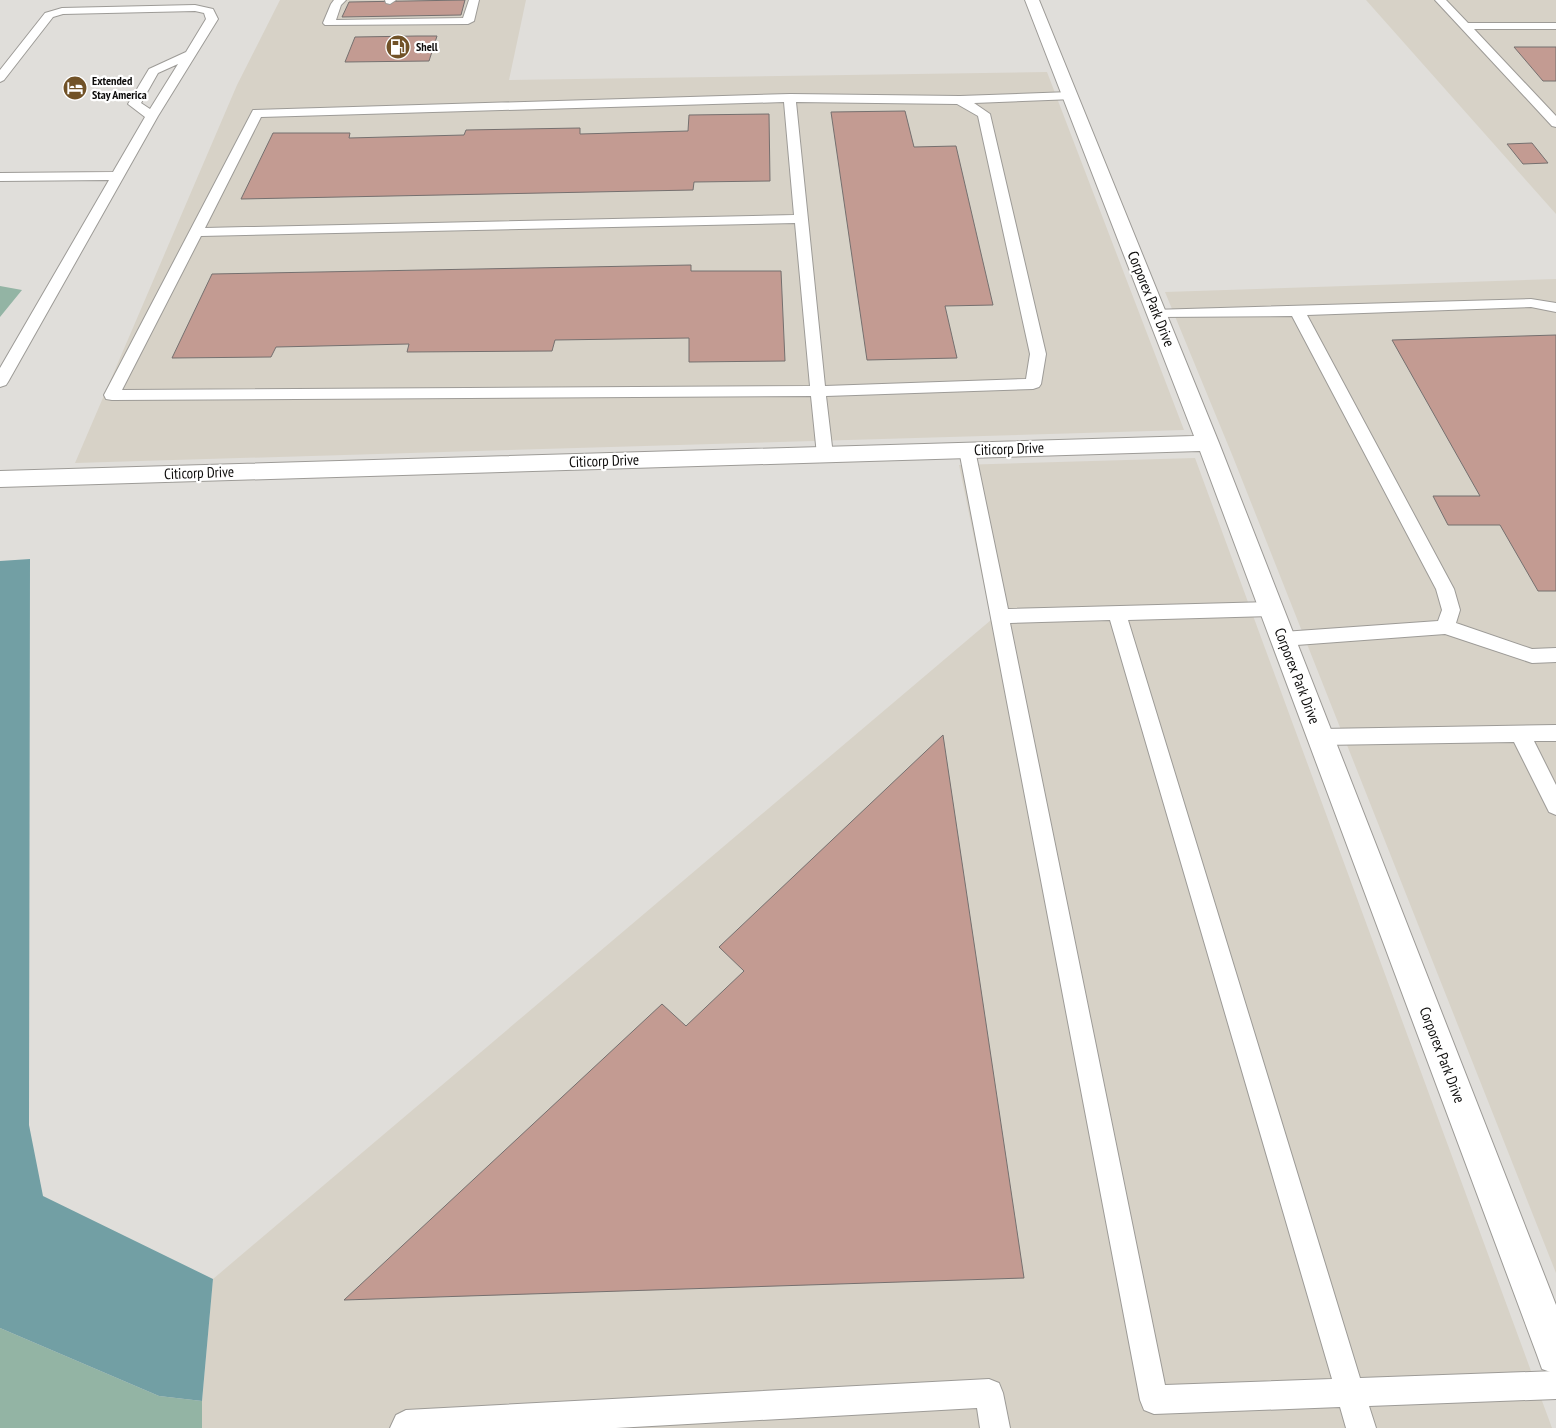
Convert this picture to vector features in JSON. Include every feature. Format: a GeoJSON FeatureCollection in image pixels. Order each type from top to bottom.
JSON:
{"type":"FeatureCollection","features":[{"type":"Feature","properties":{"kind":"street","name":"Corporex Park Drive"},"geometry":{"type":"LineString","coordinates":[[1032,0],[1208,443],[1556,1355]]}},
{"type":"Feature","properties":{"kind":"street","name":"Citicorp Drive"},"geometry":{"type":"LineString","coordinates":[[0,479],[1208,443]]}},
{"type":"Feature","properties":{"kind":"lane"},"geometry":{"type":"LineString","coordinates":[[341,0],[336,4],[329,23],[384,20],[468,21],[474,0]]}},
{"type":"Feature","properties":{"kind":"lane"},"geometry":{"type":"LineString","coordinates":[[1440,0],[1556,123]]}},
{"type":"Feature","properties":{"kind":"lane"},"geometry":{"type":"LineString","coordinates":[[0,78],[49,15],[62,11],[194,8],[209,11],[212,19],[152,116],[0,382]]}},
{"type":"Feature","properties":{"kind":"lane"},"geometry":{"type":"LineString","coordinates":[[1464,26],[1556,26]]}},
{"type":"Feature","properties":{"kind":"lane"},"geometry":{"type":"LineString","coordinates":[[152,116],[134,104],[153,71],[189,55]]}},
{"type":"Feature","properties":{"kind":"lane"},"geometry":{"type":"LineString","coordinates":[[960,100],[984,114],[1038,354],[1033,384],[818,391],[112,395],[257,112],[790,98],[960,100],[1070,96]]}},
{"type":"Feature","properties":{"kind":"lane"},"geometry":{"type":"LineString","coordinates":[[790,98],[825,455]]}},
{"type":"Feature","properties":{"kind":"lane"},"geometry":{"type":"LineString","coordinates":[[0,177],[118,176]]}},
{"type":"Feature","properties":{"kind":"lane"},"geometry":{"type":"LineString","coordinates":[[196,232],[802,220]]}},
{"type":"Feature","properties":{"kind":"lane"},"geometry":{"type":"LineString","coordinates":[[1157,313],[1297,311],[1531,303],[1544,304],[1556,308]]}},
{"type":"Feature","properties":{"kind":"lane"},"geometry":{"type":"LineString","coordinates":[[1297,311],[1327,364],[1445,589],[1451,610],[1445,627]]}},
{"type":"Feature","properties":{"kind":"lane"},"geometry":{"type":"LineString","coordinates":[[967,450],[1154,1400],[1556,1385]]}},
{"type":"Feature","properties":{"kind":"lane"},"geometry":{"type":"LineString","coordinates":[[1000,616],[1271,609]]}},
{"type":"Feature","properties":{"kind":"lane"},"geometry":{"type":"LineString","coordinates":[[1117,613],[1360,1428]]}},
{"type":"Feature","properties":{"kind":"lane"},"geometry":{"type":"LineString","coordinates":[[1283,639],[1445,627],[1532,656],[1556,655]]}},
{"type":"Feature","properties":{"kind":"lane"},"geometry":{"type":"LineString","coordinates":[[1520,733],[1556,806]]}},
{"type":"Feature","properties":{"kind":"lane"},"geometry":{"type":"LineString","coordinates":[[1320,737],[1556,733]]}},
{"type":"Feature","properties":{"kind":"lane"},"geometry":{"type":"LineString","coordinates":[[406,1426],[989,1393],[995,1428]]}},
{"type":"Feature","properties":{"kind":"shaded area"},"geometry":{"type":"Polygon","coordinates":[[[280,0],[526,0],[509,80],[1047,72],[1184,430],[75,463],[237,85],[280,0]]]}},
{"type":"Feature","properties":{"kind":"shaded area"},"geometry":{"type":"Polygon","coordinates":[[[1366,0],[1556,0],[1556,214],[1366,0]]]}},
{"type":"Feature","properties":{"kind":"shaded area"},"geometry":{"type":"Polygon","coordinates":[[[1556,279],[1556,1273],[1233,457],[1165,292],[1556,279]]]}},
{"type":"Feature","properties":{"kind":"shaded area"},"geometry":{"type":"Polygon","coordinates":[[[1195,458],[1552,1428],[202,1428],[202,1401],[213,1279],[991,620],[959,465],[1195,458]]]}},
{"type":"Feature","properties":{"kind":"green space"},"geometry":{"type":"Polygon","coordinates":[[[0,286],[22,290],[0,317],[0,286]]]}},
{"type":"Feature","properties":{"kind":"green space"},"geometry":{"type":"Polygon","coordinates":[[[0,1328],[159,1396],[202,1401],[202,1428],[0,1428],[0,1328]]]}},
{"type":"Feature","properties":{"kind":"water"},"geometry":{"type":"Polygon","coordinates":[[[30,559],[29,1125],[43,1196],[213,1279],[202,1401],[159,1396],[0,1328],[0,561],[30,559]]]}},
{"type":"Feature","properties":{"kind":"building"},"geometry":{"type":"Polygon","coordinates":[[[465,0],[461,15],[342,17],[349,2],[465,0]]]}},
{"type":"Feature","properties":{"kind":"building"},"geometry":{"type":"Polygon","coordinates":[[[437,36],[429,61],[345,62],[355,37],[437,36]]]}},
{"type":"Feature","properties":{"kind":"building"},"geometry":{"type":"Polygon","coordinates":[[[1514,47],[1556,47],[1556,81],[1543,81],[1514,47]]]}},
{"type":"Feature","properties":{"kind":"building"},"geometry":{"type":"Polygon","coordinates":[[[905,111],[914,147],[956,146],[993,305],[945,306],[957,358],[867,360],[831,112],[905,111]]]}},
{"type":"Feature","properties":{"kind":"building"},"geometry":{"type":"Polygon","coordinates":[[[769,114],[770,181],[694,182],[693,190],[241,199],[273,133],[350,133],[349,138],[464,135],[466,130],[580,128],[580,134],[688,131],[689,115],[769,114]]]}},
{"type":"Feature","properties":{"kind":"building"},"geometry":{"type":"Polygon","coordinates":[[[1532,143],[1548,163],[1523,164],[1507,144],[1532,143]]]}},
{"type":"Feature","properties":{"kind":"building"},"geometry":{"type":"Polygon","coordinates":[[[691,265],[691,271],[781,271],[785,361],[689,362],[689,338],[555,340],[552,351],[407,352],[409,344],[276,347],[271,357],[172,358],[212,274],[691,265]]]}},
{"type":"Feature","properties":{"kind":"building"},"geometry":{"type":"Polygon","coordinates":[[[1556,335],[1556,591],[1538,591],[1500,525],[1448,525],[1433,496],[1480,496],[1392,340],[1556,335]]]}},
{"type":"Feature","properties":{"kind":"building"},"geometry":{"type":"Polygon","coordinates":[[[943,735],[1024,1278],[344,1300],[662,1004],[686,1026],[744,971],[719,947],[943,735]]]}},
{"type":"Feature","properties":{"kind":"place","name":"Shell"},"geometry":{"type":"Point","coordinates":[398,47]}},
{"type":"Feature","properties":{"kind":"place","name":"Extended Stay America"},"geometry":{"type":"Point","coordinates":[75,88]}}]}
